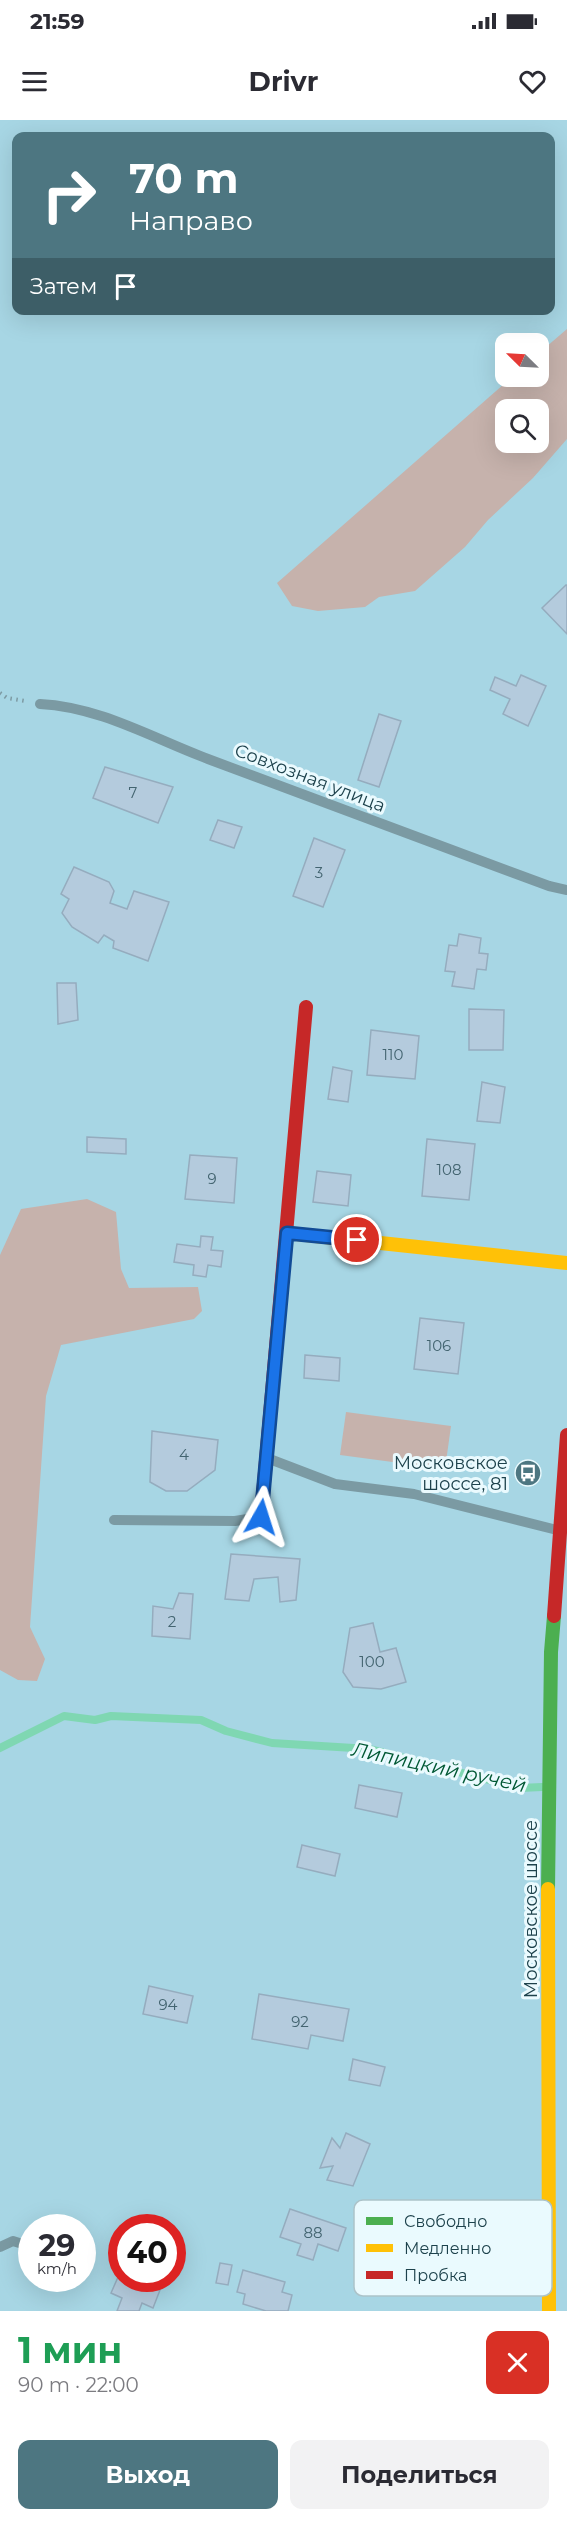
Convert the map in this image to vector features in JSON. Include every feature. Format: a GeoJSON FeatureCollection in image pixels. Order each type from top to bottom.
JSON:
{"type":"FeatureCollection","features":[{"type":"Feature","properties":{"kind":"main road"},"geometry":{"type":"LineString","coordinates":[[261,1517],[306,1007]]}},
{"type":"Feature","properties":{"kind":"main road"},"geometry":{"type":"LineString","coordinates":[[287,1233],[567,1263]]}},
{"type":"Feature","properties":{"kind":"main road","name":"Московское шоссе"},"geometry":{"type":"LineString","coordinates":[[550,2200],[552,1898],[548,1817],[551,1652],[562,1548],[559,1531],[567,1435]]}},
{"type":"Feature","properties":{"kind":"main road","name":"Московское шоссе"},"geometry":{"type":"LineString","coordinates":[[549,2296],[549,2311]]}},
{"type":"Feature","properties":{"kind":"lane","name":"Совхозная улица"},"geometry":{"type":"LineString","coordinates":[[40,704],[61,705],[100,714],[173,746],[549,886],[567,890]]}},
{"type":"Feature","properties":{"kind":"lane"},"geometry":{"type":"LineString","coordinates":[[267,1458],[335,1484],[414,1494],[559,1531]]}},
{"type":"Feature","properties":{"kind":"lane"},"geometry":{"type":"LineString","coordinates":[[114,1521],[235,1521],[261,1517]]}},
{"type":"Feature","properties":{"kind":"lane"},"geometry":{"type":"LineString","coordinates":[[0,2247],[14,2241],[18,2242]]}},
{"type":"Feature","properties":{"kind":"path"},"geometry":{"type":"LineString","coordinates":[[0,693],[7,698],[40,704]]}},
{"type":"Feature","properties":{"kind":"shaded area"},"geometry":{"type":"Polygon","coordinates":[[[567,329],[567,439],[533,478],[488,520],[465,547],[415,591],[379,597],[365,607],[318,611],[292,606],[277,583],[501,387],[549,387],[549,344],[567,329]]]}},
{"type":"Feature","properties":{"kind":"shaded area"},"geometry":{"type":"Polygon","coordinates":[[[87,1199],[116,1212],[121,1269],[129,1288],[198,1287],[202,1311],[194,1319],[61,1345],[46,1396],[30,1627],[45,1659],[37,1681],[18,1680],[0,1670],[0,1255],[21,1209],[87,1199]]]}},
{"type":"Feature","properties":{"kind":"shaded area"},"geometry":{"type":"Polygon","coordinates":[[[346,1412],[451,1426],[445,1469],[340,1455],[346,1412]]]}},
{"type":"Feature","properties":{"kind":"building"},"geometry":{"type":"Polygon","coordinates":[[[567,585],[567,634],[542,608],[567,585]]]}},
{"type":"Feature","properties":{"kind":"building"},"geometry":{"type":"Polygon","coordinates":[[[521,675],[546,686],[528,726],[503,714],[510,699],[490,690],[495,677],[516,686],[521,675]]]}},
{"type":"Feature","properties":{"kind":"building"},"geometry":{"type":"Polygon","coordinates":[[[379,714],[401,721],[379,787],[358,780],[379,714]]]}},
{"type":"Feature","properties":{"kind":"building"},"geometry":{"type":"Polygon","coordinates":[[[105,767],[173,787],[158,823],[93,798],[105,767]]]}},
{"type":"Feature","properties":{"kind":"building"},"geometry":{"type":"Polygon","coordinates":[[[218,820],[242,827],[234,848],[210,840],[218,820]]]}},
{"type":"Feature","properties":{"kind":"building"},"geometry":{"type":"Polygon","coordinates":[[[314,838],[345,850],[323,907],[293,896],[314,838]]]}},
{"type":"Feature","properties":{"kind":"building"},"geometry":{"type":"Polygon","coordinates":[[[74,867],[109,882],[114,891],[110,903],[127,909],[134,891],[169,902],[148,961],[113,948],[114,941],[104,935],[98,943],[72,927],[62,913],[69,899],[61,894],[74,867]]]}},
{"type":"Feature","properties":{"kind":"building"},"geometry":{"type":"Polygon","coordinates":[[[459,934],[481,938],[479,953],[488,954],[486,970],[477,969],[474,989],[452,986],[455,972],[445,971],[449,945],[457,946],[459,934]]]}},
{"type":"Feature","properties":{"kind":"building"},"geometry":{"type":"Polygon","coordinates":[[[57,983],[76,983],[78,1020],[58,1024],[57,983]]]}},
{"type":"Feature","properties":{"kind":"building"},"geometry":{"type":"Polygon","coordinates":[[[469,1009],[504,1010],[503,1050],[469,1050],[469,1009]]]}},
{"type":"Feature","properties":{"kind":"building"},"geometry":{"type":"Polygon","coordinates":[[[371,1030],[419,1036],[415,1079],[367,1075],[371,1030]]]}},
{"type":"Feature","properties":{"kind":"building"},"geometry":{"type":"Polygon","coordinates":[[[333,1067],[352,1071],[348,1102],[328,1099],[333,1067]]]}},
{"type":"Feature","properties":{"kind":"building"},"geometry":{"type":"Polygon","coordinates":[[[482,1082],[505,1087],[500,1123],[477,1121],[482,1082]]]}},
{"type":"Feature","properties":{"kind":"building"},"geometry":{"type":"Polygon","coordinates":[[[87,1137],[126,1139],[126,1154],[87,1152],[87,1137]]]}},
{"type":"Feature","properties":{"kind":"building"},"geometry":{"type":"Polygon","coordinates":[[[427,1139],[475,1144],[469,1200],[422,1196],[427,1139]]]}},
{"type":"Feature","properties":{"kind":"building"},"geometry":{"type":"Polygon","coordinates":[[[190,1155],[237,1158],[234,1203],[185,1199],[190,1155]]]}},
{"type":"Feature","properties":{"kind":"building"},"geometry":{"type":"Polygon","coordinates":[[[317,1171],[351,1175],[348,1206],[313,1202],[317,1171]]]}},
{"type":"Feature","properties":{"kind":"building"},"geometry":{"type":"Polygon","coordinates":[[[201,1236],[213,1237],[211,1250],[223,1251],[221,1267],[208,1265],[206,1277],[193,1275],[194,1265],[174,1262],[177,1244],[200,1247],[201,1236]]]}},
{"type":"Feature","properties":{"kind":"building"},"geometry":{"type":"Polygon","coordinates":[[[420,1318],[464,1323],[458,1374],[414,1369],[420,1318]]]}},
{"type":"Feature","properties":{"kind":"building"},"geometry":{"type":"Polygon","coordinates":[[[305,1355],[340,1358],[339,1381],[304,1378],[305,1355]]]}},
{"type":"Feature","properties":{"kind":"building"},"geometry":{"type":"Polygon","coordinates":[[[152,1431],[218,1440],[215,1470],[187,1491],[166,1491],[150,1482],[152,1431]]]}},
{"type":"Feature","properties":{"kind":"building"},"geometry":{"type":"Polygon","coordinates":[[[231,1554],[300,1559],[296,1600],[280,1602],[278,1577],[254,1579],[249,1601],[225,1599],[231,1554]]]}},
{"type":"Feature","properties":{"kind":"building"},"geometry":{"type":"Polygon","coordinates":[[[179,1593],[193,1594],[190,1639],[152,1636],[153,1606],[173,1609],[179,1593]]]}},
{"type":"Feature","properties":{"kind":"building"},"geometry":{"type":"Polygon","coordinates":[[[373,1623],[380,1652],[396,1648],[406,1682],[381,1689],[353,1687],[343,1672],[350,1628],[373,1623]]]}},
{"type":"Feature","properties":{"kind":"building"},"geometry":{"type":"Polygon","coordinates":[[[359,1785],[402,1793],[397,1817],[355,1808],[359,1785]]]}},
{"type":"Feature","properties":{"kind":"building"},"geometry":{"type":"Polygon","coordinates":[[[302,1845],[340,1854],[335,1876],[297,1867],[302,1845]]]}},
{"type":"Feature","properties":{"kind":"building"},"geometry":{"type":"Polygon","coordinates":[[[149,1986],[193,1996],[187,2023],[143,2014],[149,1986]]]}},
{"type":"Feature","properties":{"kind":"building"},"geometry":{"type":"Polygon","coordinates":[[[259,1994],[349,2009],[343,2041],[311,2035],[308,2049],[252,2039],[259,1994]]]}},
{"type":"Feature","properties":{"kind":"building"},"geometry":{"type":"Polygon","coordinates":[[[353,2059],[385,2067],[380,2086],[349,2080],[353,2059]]]}},
{"type":"Feature","properties":{"kind":"building"},"geometry":{"type":"Polygon","coordinates":[[[346,2133],[370,2144],[353,2186],[327,2180],[333,2166],[320,2168],[332,2138],[340,2148],[346,2133]]]}},
{"type":"Feature","properties":{"kind":"building"},"geometry":{"type":"Polygon","coordinates":[[[290,2209],[346,2228],[338,2251],[318,2244],[313,2260],[297,2255],[301,2244],[280,2237],[290,2209]]]}},
{"type":"Feature","properties":{"kind":"building"},"geometry":{"type":"Polygon","coordinates":[[[220,2263],[232,2265],[228,2285],[216,2283],[220,2263]]]}},
{"type":"Feature","properties":{"kind":"building"},"geometry":{"type":"Polygon","coordinates":[[[243,2270],[285,2282],[282,2292],[292,2295],[288,2311],[266,2311],[243,2304],[245,2294],[237,2292],[243,2270]]]}},
{"type":"Feature","properties":{"kind":"building"},"geometry":{"type":"Polygon","coordinates":[[[159,2292],[153,2308],[142,2303],[139,2311],[117,2311],[122,2298],[111,2293],[159,2292]]]}},
{"type":"Feature","properties":{"kind":"waterway","name":"Липицкий ручей"},"geometry":{"type":"LineString","coordinates":[[0,1748],[64,1716],[95,1720],[111,1716],[201,1720],[226,1731],[272,1743],[370,1749],[520,1788],[542,1787]]}},
{"type":"Feature","properties":{"kind":"traffic: fast"},"geometry":{"type":"LineString","coordinates":[[548,1889],[551,1652],[554,1616]]}},
{"type":"Feature","properties":{"kind":"traffic: slow"},"geometry":{"type":"LineString","coordinates":[[287,1233],[567,1263]]}},
{"type":"Feature","properties":{"kind":"traffic: slow"},"geometry":{"type":"LineString","coordinates":[[548,1889],[549,2200]]}},
{"type":"Feature","properties":{"kind":"traffic: slow"},"geometry":{"type":"LineString","coordinates":[[549,2296],[549,2311]]}},
{"type":"Feature","properties":{"kind":"traffic: jam"},"geometry":{"type":"LineString","coordinates":[[261,1517],[306,1007]]}},
{"type":"Feature","properties":{"kind":"traffic: jam"},"geometry":{"type":"LineString","coordinates":[[554,1616],[567,1435]]}},
{"type":"Feature","properties":{"kind":"place","name":"Московское шоссе, 81"},"geometry":{"type":"Point","coordinates":[528,1473]}},
{"type":"Feature","properties":{"kind":"route"},"geometry":{"type":"LineString","coordinates":[[261,1517],[287,1233],[357,1240]]}}]}
